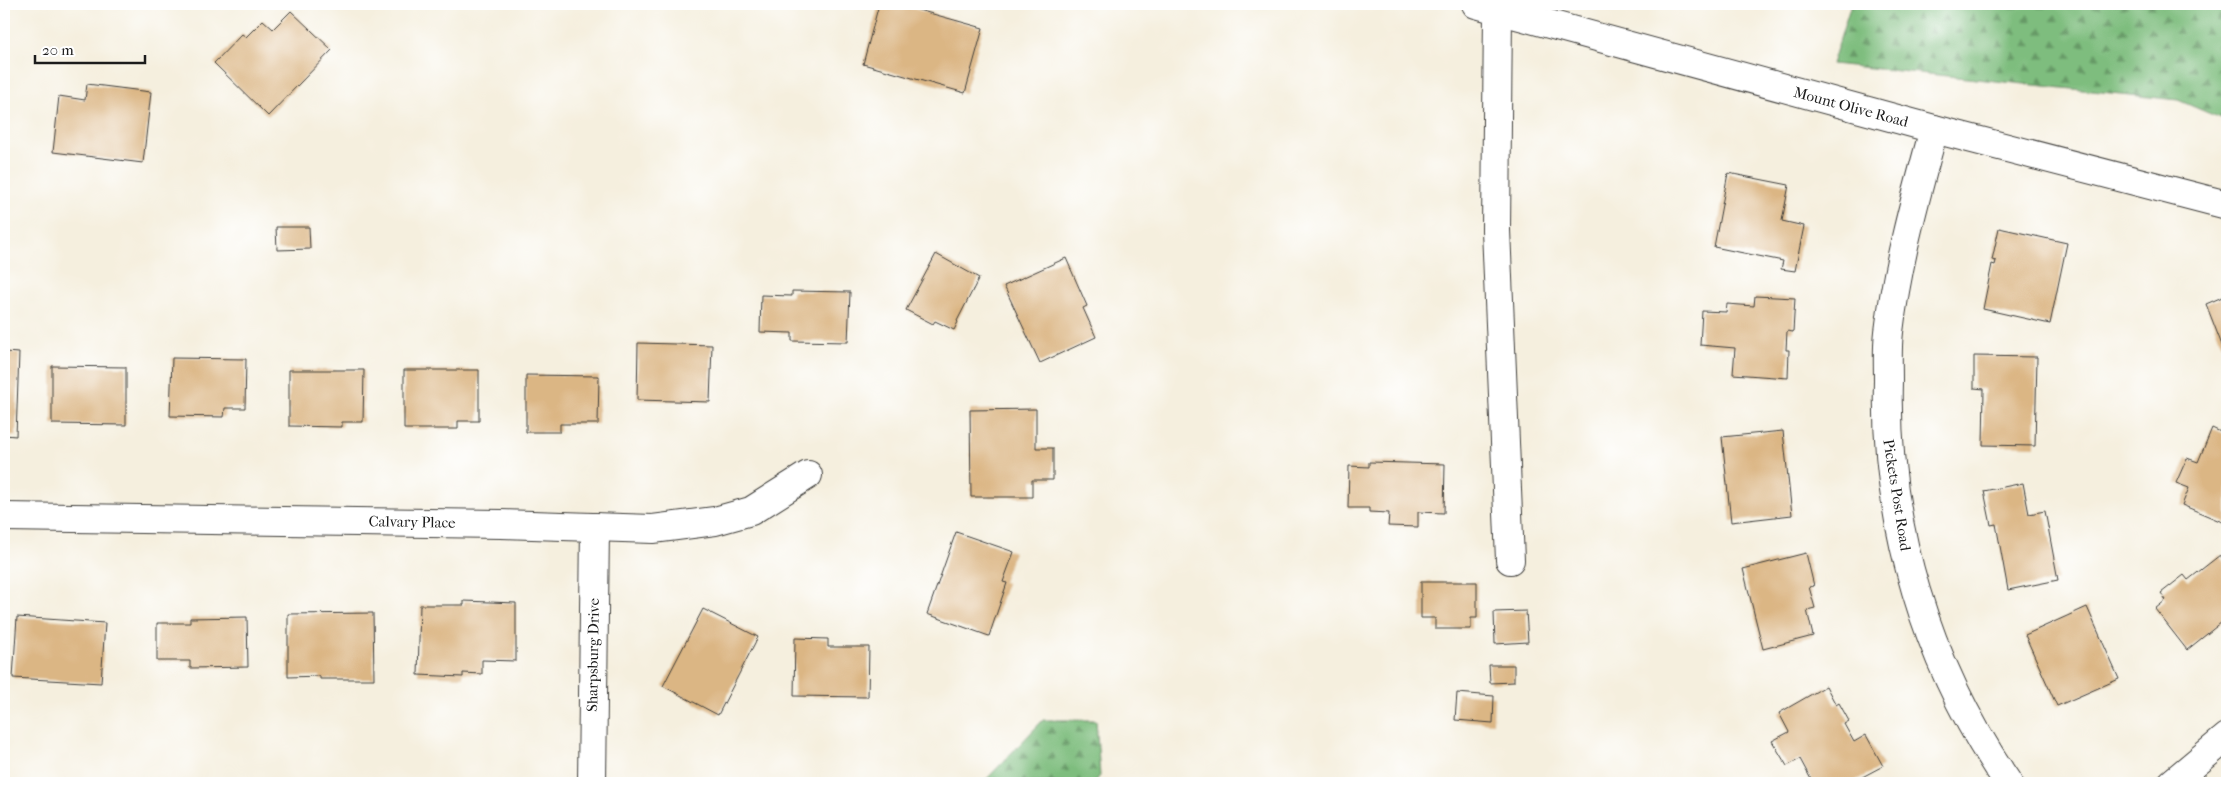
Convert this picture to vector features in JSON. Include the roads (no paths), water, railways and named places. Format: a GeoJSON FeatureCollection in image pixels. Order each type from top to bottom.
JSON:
{"type":"FeatureCollection","features":[{"type":"Feature","properties":{"kind":"street","name":"Mount Olive Road"},"geometry":{"type":"LineString","coordinates":[[1488,7],[1934,129],[2227,205]]}},
{"type":"Feature","properties":{"kind":"street"},"geometry":{"type":"LineString","coordinates":[[1488,7],[1510,560]]}},
{"type":"Feature","properties":{"kind":"street","name":"Pickets Post Road"},"geometry":{"type":"LineString","coordinates":[[1934,129],[1901,258],[1889,333],[1886,422],[1891,474],[1909,570],[1925,620],[1960,704],[1989,756],[2008,783]]}},
{"type":"Feature","properties":{"kind":"street","name":"Calvary Place"},"geometry":{"type":"LineString","coordinates":[[4,517],[501,524],[653,529],[715,521],[751,510],[808,476]]}},
{"type":"Feature","properties":{"kind":"street","name":"Sharpsburg Drive"},"geometry":{"type":"LineString","coordinates":[[592,783],[595,527]]}},
{"type":"Feature","properties":{"kind":"street"},"geometry":{"type":"LineString","coordinates":[[2172,783],[2227,737]]}}]}
